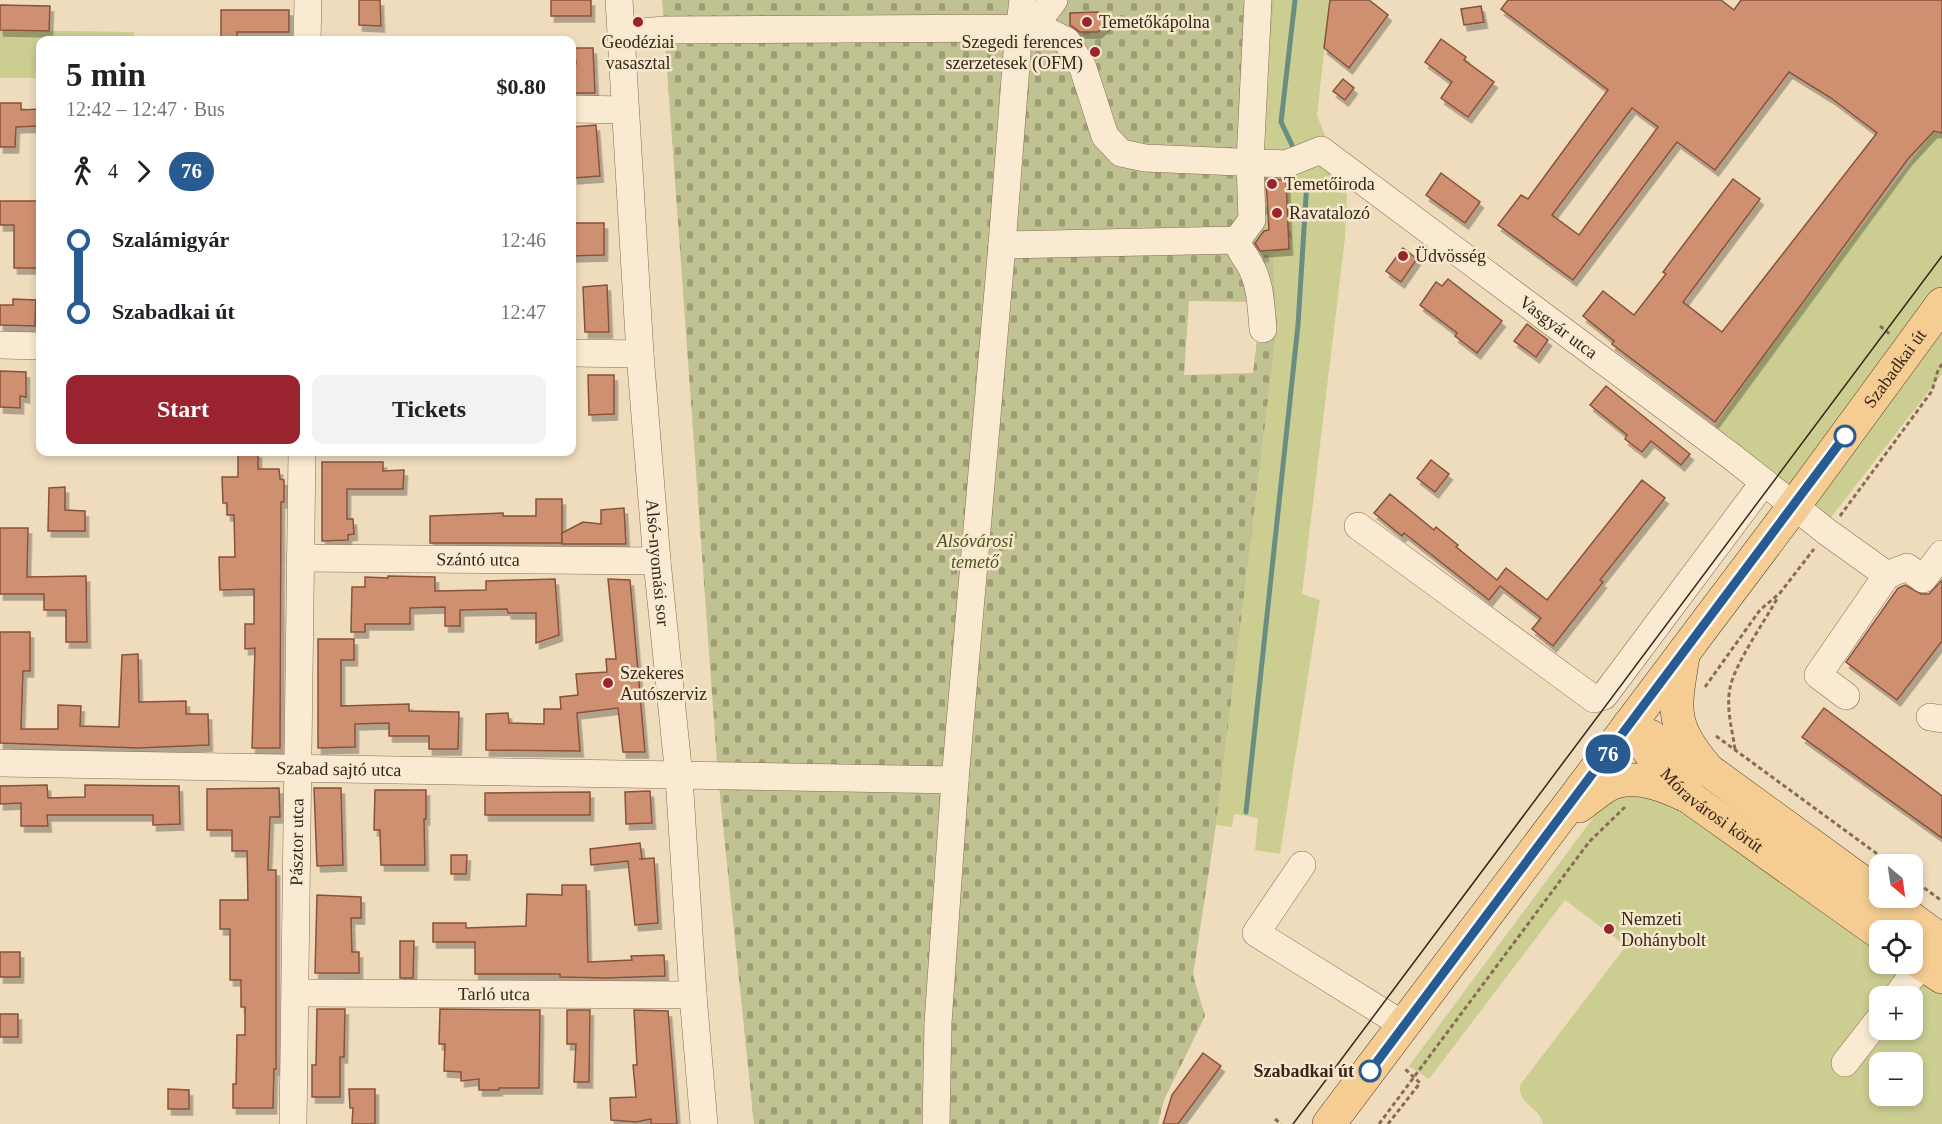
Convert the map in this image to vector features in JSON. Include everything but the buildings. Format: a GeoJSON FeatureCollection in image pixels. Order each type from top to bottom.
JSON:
{"type":"FeatureCollection","features":[{"type":"Feature","properties":{"kind":"main road","name":"Szabadkai út"},"geometry":{"type":"LineString","coordinates":[[1336,1122],[1554,823],[1794,506],[1942,304]]}},
{"type":"Feature","properties":{"kind":"main road"},"geometry":{"type":"LineString","coordinates":[[1684,652],[1677,697],[1678,721],[1692,750],[1710,772]]}},
{"type":"Feature","properties":{"kind":"main road","name":"Móravárosi körút"},"geometry":{"type":"LineString","coordinates":[[1629,725],[1656,739],[1681,758],[1710,772],[1869,887]]}},
{"type":"Feature","properties":{"kind":"main road","name":"Móravárosi körút"},"geometry":{"type":"LineString","coordinates":[[1629,725],[1663,770],[1689,796],[1869,925]]}},
{"type":"Feature","properties":{"kind":"main road"},"geometry":{"type":"LineString","coordinates":[[1554,823],[1608,785],[1634,779],[1654,783],[1689,796]]}},
{"type":"Feature","properties":{"kind":"main road","name":"Móravárosi körút"},"geometry":{"type":"LineString","coordinates":[[1890,908],[1930,960]]}},
{"type":"Feature","properties":{"kind":"street"},"geometry":{"type":"LineString","coordinates":[[307,36],[308,0]]}},
{"type":"Feature","properties":{"kind":"street","name":"Alsó-nyomási sor"},"geometry":{"type":"LineString","coordinates":[[619,0],[640,354],[657,561],[679,777],[704,1124]]}},
{"type":"Feature","properties":{"kind":"street"},"geometry":{"type":"LineString","coordinates":[[1023,0],[1028,27]]}},
{"type":"Feature","properties":{"kind":"street"},"geometry":{"type":"LineString","coordinates":[[936,1124],[938,1023],[955,780],[1018,40],[1054,0]]}},
{"type":"Feature","properties":{"kind":"street"},"geometry":{"type":"LineString","coordinates":[[1237,240],[1252,220],[1250,161],[1258,0]]}},
{"type":"Feature","properties":{"kind":"street"},"geometry":{"type":"LineString","coordinates":[[621,34],[664,30],[1028,27],[1067,41],[1083,68],[1105,136],[1121,153],[1145,158],[1250,161]]}},
{"type":"Feature","properties":{"kind":"street"},"geometry":{"type":"LineString","coordinates":[[576,109],[624,110]]}},
{"type":"Feature","properties":{"kind":"street","name":"Vasgyár utca"},"geometry":{"type":"LineString","coordinates":[[1250,161],[1286,164],[1321,150],[1354,168],[1827,532],[1887,575]]}},
{"type":"Feature","properties":{"kind":"street"},"geometry":{"type":"LineString","coordinates":[[1002,245],[1237,240]]}},
{"type":"Feature","properties":{"kind":"street"},"geometry":{"type":"LineString","coordinates":[[1237,240],[1241,254],[1250,265],[1260,294],[1263,329]]}},
{"type":"Feature","properties":{"kind":"street"},"geometry":{"type":"LineString","coordinates":[[0,345],[36,346]]}},
{"type":"Feature","properties":{"kind":"street"},"geometry":{"type":"LineString","coordinates":[[576,353],[640,354]]}},
{"type":"Feature","properties":{"kind":"street","name":"Pásztor utca"},"geometry":{"type":"LineString","coordinates":[[293,1124],[302,456]]}},
{"type":"Feature","properties":{"kind":"street"},"geometry":{"type":"LineString","coordinates":[[1358,526],[1594,699],[1598,699],[1604,696],[1764,482]]}},
{"type":"Feature","properties":{"kind":"street"},"geometry":{"type":"LineString","coordinates":[[1846,696],[1818,675],[1887,575],[1907,567],[1933,587],[1942,554]]}},
{"type":"Feature","properties":{"kind":"street","name":"Szántó utca"},"geometry":{"type":"LineString","coordinates":[[300,558],[657,561]]}},
{"type":"Feature","properties":{"kind":"street","name":"Szabad sajtó utca"},"geometry":{"type":"LineString","coordinates":[[0,764],[955,780]]}},
{"type":"Feature","properties":{"kind":"street"},"geometry":{"type":"LineString","coordinates":[[1302,865],[1256,933],[1404,1026]]}},
{"type":"Feature","properties":{"kind":"street"},"geometry":{"type":"LineString","coordinates":[[1906,986],[1930,960]]}},
{"type":"Feature","properties":{"kind":"street","name":"Tarló utca"},"geometry":{"type":"LineString","coordinates":[[296,993],[693,995]]}},
{"type":"Feature","properties":{"kind":"street"},"geometry":{"type":"LineString","coordinates":[[1845,1063],[1869,1032]]}},
{"type":"Feature","properties":{"kind":"path"},"geometry":{"type":"LineString","coordinates":[[1735,750],[1729,703],[1730,687],[1742,659],[1780,593],[1932,391],[1942,364]]}},
{"type":"Feature","properties":{"kind":"path"},"geometry":{"type":"LineString","coordinates":[[1705,688],[1760,610],[1780,593]]}},
{"type":"Feature","properties":{"kind":"path"},"geometry":{"type":"LineString","coordinates":[[1678,721],[1689,716],[1877,854]]}},
{"type":"Feature","properties":{"kind":"path"},"geometry":{"type":"LineString","coordinates":[[1379,1124],[1589,842],[1626,806],[1634,779]]}},
{"type":"Feature","properties":{"kind":"path"},"geometry":{"type":"LineString","coordinates":[[1923,887],[1942,901]]}},
{"type":"Feature","properties":{"kind":"path"},"geometry":{"type":"LineString","coordinates":[[1388,1124],[1420,1083],[1405,1069]]}},
{"type":"Feature","properties":{"kind":"path"},"geometry":{"type":"LineString","coordinates":[[1275,1119],[1281,1124]]}},
{"type":"Feature","properties":{"kind":"green space","name":"Alsóvárosi temető"},"geometry":{"type":"Polygon","coordinates":[[[662,0],[1275,0],[1257,157],[1286,164],[1292,250],[1273,252],[1277,327],[1216,825],[1193,975],[1205,1016],[1164,1100],[1158,1124],[754,1124],[718,777],[662,0]],[[1189,301],[1184,375],[1253,373],[1258,332],[1254,302],[1189,301]]]}},
{"type":"Feature","properties":{"kind":"green space"},"geometry":{"type":"Polygon","coordinates":[[[1275,0],[1330,0],[1317,115],[1347,193],[1345,238],[1302,594],[1320,600],[1280,854],[1255,850],[1258,818],[1234,814],[1232,827],[1216,825],[1277,327],[1273,251],[1292,249],[1257,157],[1275,0]]]}},
{"type":"Feature","properties":{"kind":"green space"},"geometry":{"type":"Polygon","coordinates":[[[0,30],[134,32],[134,36],[36,36],[36,78],[0,78],[0,30]]]}},
{"type":"Feature","properties":{"kind":"green space"},"geometry":{"type":"Polygon","coordinates":[[[1942,120],[1942,374],[1829,520],[1713,430],[1760,361],[1942,120]]]}},
{"type":"Feature","properties":{"kind":"green space"},"geometry":{"type":"Polygon","coordinates":[[[1610,795],[1667,797],[1869,935],[1869,974],[1923,974],[1923,972],[1942,985],[1942,1124],[1543,1124],[1541,1118],[1522,1097],[1520,1085],[1626,946],[1565,900],[1429,1079],[1409,1066],[1610,795]]]}},
{"type":"Feature","properties":{"kind":"waterway"},"geometry":{"type":"LineString","coordinates":[[1292,145],[1281,122],[1295,0]]}},
{"type":"Feature","properties":{"kind":"waterway"},"geometry":{"type":"LineString","coordinates":[[1246,812],[1298,325],[1307,181]]}},
{"type":"Feature","properties":{"kind":"tram line"},"geometry":{"type":"LineString","coordinates":[[1293,1124],[1942,256]]}},
{"type":"Feature","properties":{"kind":"bus line","name":"76"},"geometry":{"type":"LineString","coordinates":[[1370,1071],[1845,436]]}},
{"type":"Feature","properties":{"kind":"place","name":"Geodéziai vasasztal"},"geometry":{"type":"Point","coordinates":[638,22]}},
{"type":"Feature","properties":{"kind":"place","name":"Temetőkápolna"},"geometry":{"type":"Point","coordinates":[1087,22]}},
{"type":"Feature","properties":{"kind":"place","name":"Szegedi ferences szerzetesek (OFM)"},"geometry":{"type":"Point","coordinates":[1095,52]}},
{"type":"Feature","properties":{"kind":"place","name":"Temetőiroda"},"geometry":{"type":"Point","coordinates":[1272,184]}},
{"type":"Feature","properties":{"kind":"place","name":"Ravatalozó"},"geometry":{"type":"Point","coordinates":[1277,213]}},
{"type":"Feature","properties":{"kind":"place","name":"Üdvösség"},"geometry":{"type":"Point","coordinates":[1403,256]}},
{"type":"Feature","properties":{"kind":"place","name":"Szekeres Autószerviz"},"geometry":{"type":"Point","coordinates":[608,683]}},
{"type":"Feature","properties":{"kind":"place","name":"Nemzeti Dohánybolt"},"geometry":{"type":"Point","coordinates":[1609,929]}},
{"type":"Feature","properties":{"kind":"place","name":"Szabadkai út"},"geometry":{"type":"Point","coordinates":[1370,1071]}}]}
